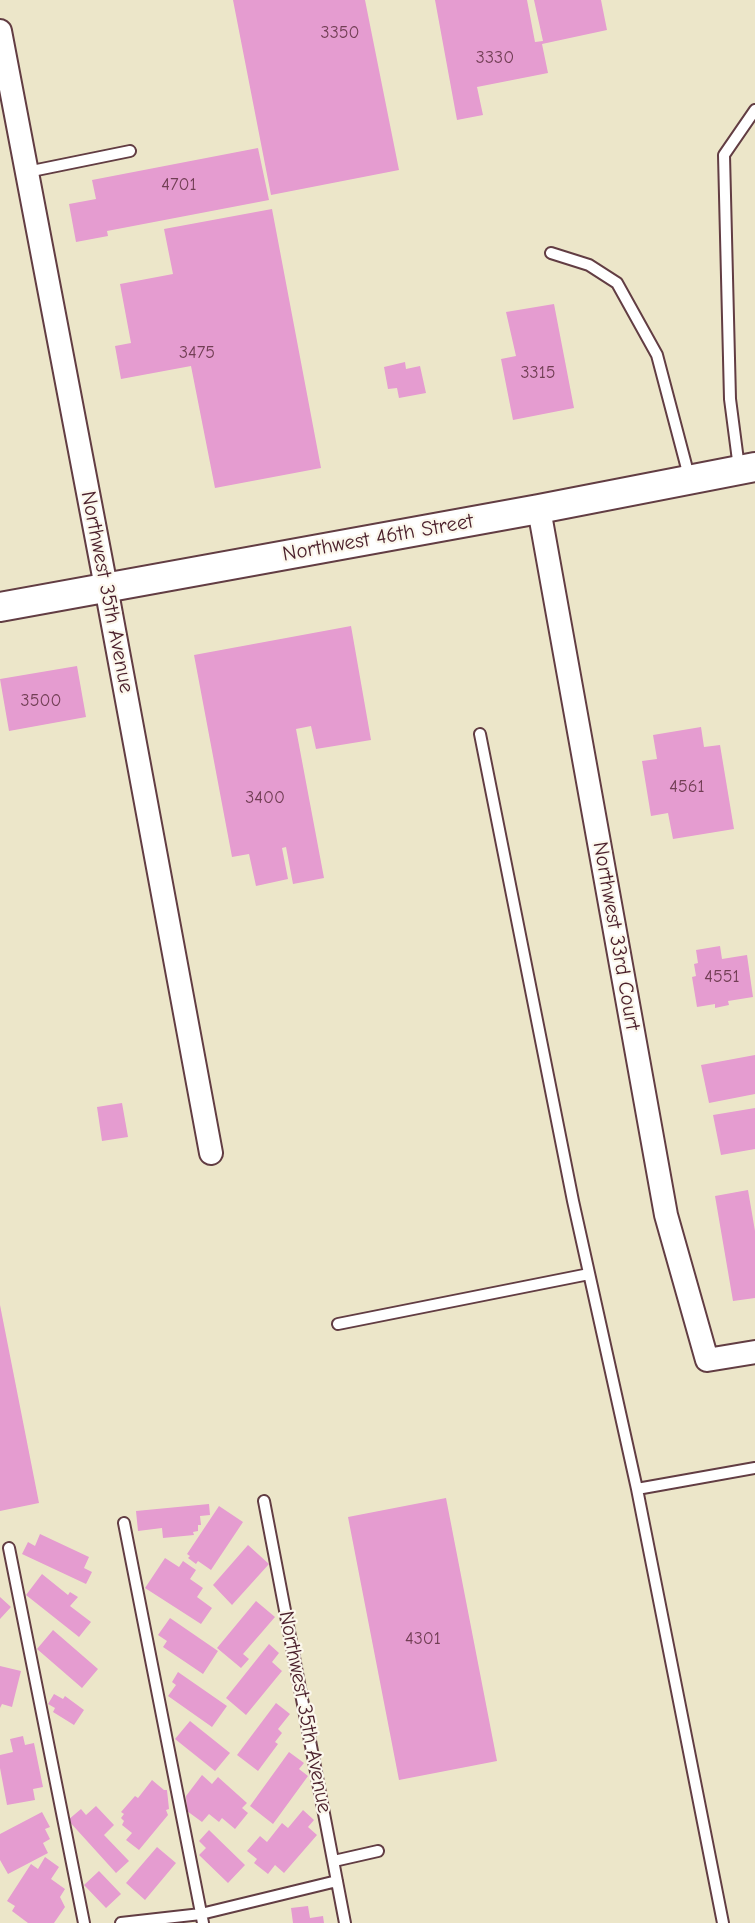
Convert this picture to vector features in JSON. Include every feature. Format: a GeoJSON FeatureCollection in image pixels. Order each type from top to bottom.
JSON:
{"type":"FeatureCollection","features":[{"type":"Feature","properties":{"kind":"street","name":"Northwest 35th Avenue"},"geometry":{"type":"LineString","coordinates":[[0,31],[211,1153]]}},
{"type":"Feature","properties":{"kind":"street","name":"Northwest 46th Street"},"geometry":{"type":"LineString","coordinates":[[0,607],[747,469]]}},
{"type":"Feature","properties":{"kind":"street","name":"Northwest 33rd Court"},"geometry":{"type":"LineString","coordinates":[[539,509],[666,1215],[707,1360],[755,1352]]}},
{"type":"Feature","properties":{"kind":"lane"},"geometry":{"type":"LineString","coordinates":[[747,469],[730,399],[724,155],[755,110]]}},
{"type":"Feature","properties":{"kind":"lane"},"geometry":{"type":"LineString","coordinates":[[27,172],[130,151]]}},
{"type":"Feature","properties":{"kind":"lane"},"geometry":{"type":"LineString","coordinates":[[551,254],[589,265],[617,283],[657,355],[690,480]]}},
{"type":"Feature","properties":{"kind":"lane"},"geometry":{"type":"LineString","coordinates":[[480,734],[589,1274],[637,1489],[723,1923]]}},
{"type":"Feature","properties":{"kind":"lane"},"geometry":{"type":"LineString","coordinates":[[338,1323],[589,1274]]}},
{"type":"Feature","properties":{"kind":"lane"},"geometry":{"type":"LineString","coordinates":[[637,1489],[755,1468]]}},
{"type":"Feature","properties":{"kind":"lane","name":"Northwest 35th Avenue"},"geometry":{"type":"LineString","coordinates":[[264,1501],[345,1923]]}},
{"type":"Feature","properties":{"kind":"lane"},"geometry":{"type":"LineString","coordinates":[[124,1523],[202,1919]]}},
{"type":"Feature","properties":{"kind":"lane"},"geometry":{"type":"LineString","coordinates":[[9,1548],[84,1923]]}},
{"type":"Feature","properties":{"kind":"lane"},"geometry":{"type":"LineString","coordinates":[[334,1861],[378,1851]]}},
{"type":"Feature","properties":{"kind":"lane"},"geometry":{"type":"LineString","coordinates":[[121,1923],[202,1919],[337,1881]]}},
{"type":"Feature","properties":{"kind":"building"},"geometry":{"type":"Polygon","coordinates":[[[233,0],[365,0],[399,170],[271,195],[233,0]]]}},
{"type":"Feature","properties":{"kind":"building"},"geometry":{"type":"Polygon","coordinates":[[[435,0],[527,0],[535,42],[543,41],[534,0],[601,0],[607,30],[542,44],[548,73],[477,87],[483,115],[457,120],[435,0]]]}},
{"type":"Feature","properties":{"kind":"building"},"geometry":{"type":"Polygon","coordinates":[[[258,148],[269,200],[107,231],[108,236],[76,242],[69,204],[96,199],[92,180],[258,148]]]}},
{"type":"Feature","properties":{"kind":"building"},"geometry":{"type":"Polygon","coordinates":[[[272,209],[321,468],[215,488],[191,366],[121,379],[115,346],[131,343],[120,284],[173,274],[164,229],[272,209]]]}},
{"type":"Feature","properties":{"kind":"building"},"geometry":{"type":"Polygon","coordinates":[[[554,304],[574,408],[513,420],[501,359],[516,356],[506,312],[554,304]]]}},
{"type":"Feature","properties":{"kind":"building"},"geometry":{"type":"Polygon","coordinates":[[[405,362],[406,369],[420,366],[426,393],[399,398],[397,388],[388,389],[384,367],[405,362]]]}},
{"type":"Feature","properties":{"kind":"building"},"geometry":{"type":"Polygon","coordinates":[[[351,626],[371,740],[316,749],[311,726],[296,729],[324,878],[293,884],[286,847],[282,848],[288,879],[256,886],[249,854],[232,857],[194,655],[351,626]]]}},
{"type":"Feature","properties":{"kind":"building"},"geometry":{"type":"Polygon","coordinates":[[[77,666],[86,717],[9,731],[0,679],[77,666]]]}},
{"type":"Feature","properties":{"kind":"building"},"geometry":{"type":"Polygon","coordinates":[[[701,727],[704,747],[720,745],[734,829],[673,839],[668,813],[651,816],[642,761],[657,759],[653,735],[701,727]]]}},
{"type":"Feature","properties":{"kind":"building"},"geometry":{"type":"Polygon","coordinates":[[[720,946],[722,959],[747,955],[753,997],[728,1001],[729,1005],[715,1008],[715,1004],[697,1007],[692,977],[696,976],[694,964],[698,963],[696,950],[720,946]]]}},
{"type":"Feature","properties":{"kind":"building"},"geometry":{"type":"Polygon","coordinates":[[[755,1055],[755,1094],[709,1103],[701,1065],[755,1055]]]}},
{"type":"Feature","properties":{"kind":"building"},"geometry":{"type":"Polygon","coordinates":[[[122,1103],[128,1137],[102,1141],[97,1107],[122,1103]]]}},
{"type":"Feature","properties":{"kind":"building"},"geometry":{"type":"Polygon","coordinates":[[[755,1108],[755,1149],[721,1155],[713,1115],[755,1108]]]}},
{"type":"Feature","properties":{"kind":"building"},"geometry":{"type":"Polygon","coordinates":[[[748,1190],[755,1231],[755,1298],[733,1301],[715,1196],[748,1190]]]}},
{"type":"Feature","properties":{"kind":"building"},"geometry":{"type":"Polygon","coordinates":[[[0,1305],[39,1503],[0,1511],[0,1305]]]}},
{"type":"Feature","properties":{"kind":"building"},"geometry":{"type":"Polygon","coordinates":[[[446,1498],[497,1761],[399,1780],[348,1517],[446,1498]]]}},
{"type":"Feature","properties":{"kind":"building"},"geometry":{"type":"Polygon","coordinates":[[[209,1504],[210,1515],[200,1516],[201,1525],[198,1525],[198,1531],[193,1532],[194,1535],[163,1538],[162,1528],[138,1531],[136,1511],[209,1504]]]}},
{"type":"Feature","properties":{"kind":"building"},"geometry":{"type":"Polygon","coordinates":[[[219,1506],[243,1522],[211,1570],[198,1561],[196,1564],[188,1558],[190,1556],[187,1554],[219,1506]]]}},
{"type":"Feature","properties":{"kind":"building"},"geometry":{"type":"Polygon","coordinates":[[[40,1534],[89,1557],[84,1568],[92,1572],[86,1584],[22,1554],[28,1542],[35,1546],[40,1534]]]}},
{"type":"Feature","properties":{"kind":"building"},"geometry":{"type":"Polygon","coordinates":[[[248,1545],[269,1564],[232,1605],[213,1585],[248,1545]]]}},
{"type":"Feature","properties":{"kind":"building"},"geometry":{"type":"Polygon","coordinates":[[[165,1558],[179,1567],[183,1561],[196,1570],[190,1579],[203,1588],[197,1597],[212,1608],[201,1624],[145,1588],[165,1558]]]}},
{"type":"Feature","properties":{"kind":"building"},"geometry":{"type":"Polygon","coordinates":[[[42,1574],[68,1595],[70,1592],[78,1597],[70,1606],[91,1622],[79,1637],[26,1595],[42,1574]]]}},
{"type":"Feature","properties":{"kind":"building"},"geometry":{"type":"Polygon","coordinates":[[[0,1597],[11,1607],[0,1619],[0,1597]]]}},
{"type":"Feature","properties":{"kind":"building"},"geometry":{"type":"Polygon","coordinates":[[[256,1601],[275,1617],[243,1654],[249,1659],[241,1668],[217,1648],[256,1601]]]}},
{"type":"Feature","properties":{"kind":"building"},"geometry":{"type":"Polygon","coordinates":[[[170,1618],[218,1651],[203,1674],[163,1647],[167,1641],[158,1635],[170,1618]]]}},
{"type":"Feature","properties":{"kind":"building"},"geometry":{"type":"Polygon","coordinates":[[[53,1630],[98,1669],[82,1688],[37,1649],[53,1630]]]}},
{"type":"Feature","properties":{"kind":"building"},"geometry":{"type":"Polygon","coordinates":[[[269,1644],[279,1653],[272,1662],[282,1671],[246,1715],[226,1698],[269,1644]]]}},
{"type":"Feature","properties":{"kind":"building"},"geometry":{"type":"Polygon","coordinates":[[[0,1666],[21,1671],[12,1707],[2,1704],[0,1708],[0,1666]]]}},
{"type":"Feature","properties":{"kind":"building"},"geometry":{"type":"Polygon","coordinates":[[[178,1672],[227,1706],[212,1727],[168,1696],[176,1685],[172,1682],[178,1672]]]}},
{"type":"Feature","properties":{"kind":"building"},"geometry":{"type":"Polygon","coordinates":[[[54,1694],[63,1699],[65,1696],[84,1710],[74,1725],[53,1712],[55,1708],[48,1704],[54,1694]]]}},
{"type":"Feature","properties":{"kind":"building"},"geometry":{"type":"Polygon","coordinates":[[[276,1703],[290,1714],[278,1729],[282,1733],[275,1742],[278,1744],[258,1771],[237,1755],[276,1703]]]}},
{"type":"Feature","properties":{"kind":"building"},"geometry":{"type":"Polygon","coordinates":[[[190,1721],[230,1753],[215,1771],[175,1739],[190,1721]]]}},
{"type":"Feature","properties":{"kind":"building"},"geometry":{"type":"Polygon","coordinates":[[[23,1736],[25,1745],[34,1743],[43,1787],[33,1789],[35,1800],[7,1805],[0,1768],[0,1755],[13,1752],[10,1739],[23,1736]]]}},
{"type":"Feature","properties":{"kind":"building"},"geometry":{"type":"Polygon","coordinates":[[[289,1752],[304,1763],[299,1769],[308,1776],[273,1824],[250,1806],[289,1752]]]}},
{"type":"Feature","properties":{"kind":"building"},"geometry":{"type":"Polygon","coordinates":[[[202,1775],[212,1784],[218,1777],[247,1803],[242,1808],[248,1813],[235,1829],[222,1818],[219,1822],[209,1814],[202,1822],[187,1811],[186,1796],[202,1775]]]}},
{"type":"Feature","properties":{"kind":"building"},"geometry":{"type":"Polygon","coordinates":[[[152,1780],[167,1790],[168,1815],[139,1850],[126,1840],[132,1833],[122,1825],[124,1821],[121,1818],[124,1814],[121,1812],[135,1796],[138,1798],[152,1780]]]}},
{"type":"Feature","properties":{"kind":"building"},"geometry":{"type":"Polygon","coordinates":[[[96,1806],[114,1825],[104,1835],[129,1861],[116,1873],[68,1820],[81,1809],[86,1815],[96,1806]]]}},
{"type":"Feature","properties":{"kind":"building"},"geometry":{"type":"Polygon","coordinates":[[[303,1810],[314,1820],[308,1827],[317,1835],[284,1873],[275,1865],[268,1874],[254,1863],[257,1859],[247,1851],[260,1836],[267,1842],[282,1823],[288,1828],[303,1810]]]}},
{"type":"Feature","properties":{"kind":"building"},"geometry":{"type":"Polygon","coordinates":[[[42,1812],[50,1827],[45,1829],[50,1839],[43,1843],[48,1853],[8,1874],[0,1860],[0,1834],[42,1812]]]}},
{"type":"Feature","properties":{"kind":"building"},"geometry":{"type":"Polygon","coordinates":[[[209,1830],[245,1865],[228,1883],[199,1855],[206,1848],[199,1841],[209,1830]]]}},
{"type":"Feature","properties":{"kind":"building"},"geometry":{"type":"Polygon","coordinates":[[[157,1847],[176,1863],[145,1900],[126,1883],[157,1847]]]}},
{"type":"Feature","properties":{"kind":"building"},"geometry":{"type":"Polygon","coordinates":[[[45,1857],[59,1867],[51,1879],[65,1889],[60,1897],[65,1907],[54,1923],[28,1923],[12,1911],[15,1906],[7,1901],[31,1864],[38,1869],[45,1857]]]}},
{"type":"Feature","properties":{"kind":"building"},"geometry":{"type":"Polygon","coordinates":[[[99,1871],[121,1894],[106,1908],[84,1885],[99,1871]]]}},
{"type":"Feature","properties":{"kind":"building"},"geometry":{"type":"Polygon","coordinates":[[[308,1906],[310,1918],[323,1916],[324,1923],[293,1923],[291,1908],[308,1906]]]}}]}
